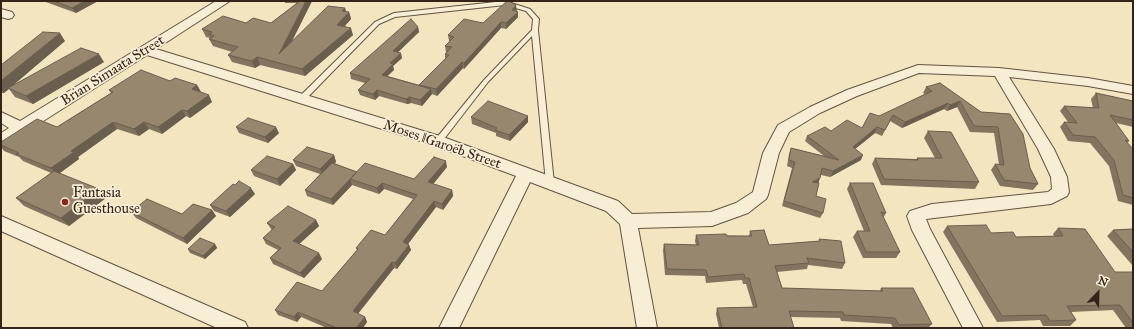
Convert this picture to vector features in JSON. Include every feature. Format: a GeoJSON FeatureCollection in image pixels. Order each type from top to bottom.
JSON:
{"type":"FeatureCollection","features":[{"type":"Feature","properties":{"kind":"street","name":"Brian Simaata Street"},"geometry":{"type":"LineString","coordinates":[[1,140],[224,1]]}},
{"type":"Feature","properties":{"kind":"street","name":"Moses ǁGaroëb Street"},"geometry":{"type":"LineString","coordinates":[[146,50],[438,141],[525,175],[612,206],[628,221]]}},
{"type":"Feature","properties":{"kind":"street"},"geometry":{"type":"LineString","coordinates":[[647,328],[628,221],[712,219],[742,208],[760,195],[771,153],[783,129],[816,110],[852,94],[918,69],[999,72],[1088,82],[1133,90]]}},
{"type":"Feature","properties":{"kind":"street"},"geometry":{"type":"LineString","coordinates":[[973,328],[921,230],[916,216],[932,210],[1051,198],[1061,192],[1059,177],[1046,149],[999,72]]}},
{"type":"Feature","properties":{"kind":"street"},"geometry":{"type":"LineString","coordinates":[[1,117],[21,128]]}},
{"type":"Feature","properties":{"kind":"street"},"geometry":{"type":"LineString","coordinates":[[449,328],[525,175]]}},
{"type":"Feature","properties":{"kind":"street"},"geometry":{"type":"LineString","coordinates":[[1,223],[238,328]]}},
{"type":"Feature","properties":{"kind":"lane"},"geometry":{"type":"LineString","coordinates":[[301,99],[377,23],[394,15],[505,2],[528,10],[536,19],[535,30],[550,183]]}},
{"type":"Feature","properties":{"kind":"lane"},"geometry":{"type":"LineString","coordinates":[[438,141],[486,81],[535,30]]}},
{"type":"Feature","properties":{"kind":"building"},"geometry":{"type":"Polygon","coordinates":[[[54,1],[85,1],[72,8],[54,1]]]}},
{"type":"Feature","properties":{"kind":"building"},"geometry":{"type":"Polygon","coordinates":[[[300,1],[306,1],[279,54],[328,6],[345,8],[342,11],[349,12],[337,25],[351,28],[302,69],[257,57],[252,61],[228,55],[238,47],[209,39],[214,36],[209,34],[212,32],[202,29],[223,16],[246,23],[253,18],[271,23],[300,1]]]}},
{"type":"Feature","properties":{"kind":"building"},"geometry":{"type":"Polygon","coordinates":[[[507,1],[516,5],[512,10],[518,12],[506,23],[501,22],[464,63],[462,62],[436,89],[419,85],[449,55],[445,54],[452,47],[445,46],[454,37],[448,35],[464,19],[483,23],[507,1]]]}},
{"type":"Feature","properties":{"kind":"building"},"geometry":{"type":"Polygon","coordinates":[[[411,19],[418,27],[393,51],[401,53],[390,63],[393,64],[382,75],[431,89],[420,100],[410,97],[406,99],[377,90],[373,94],[358,90],[370,79],[350,73],[411,19]]]}},
{"type":"Feature","properties":{"kind":"building"},"geometry":{"type":"Polygon","coordinates":[[[43,32],[60,33],[1,81],[1,65],[43,32]]]}},
{"type":"Feature","properties":{"kind":"building"},"geometry":{"type":"Polygon","coordinates":[[[81,48],[99,54],[26,96],[8,88],[81,48]]]}},
{"type":"Feature","properties":{"kind":"building"},"geometry":{"type":"Polygon","coordinates":[[[141,70],[170,81],[175,78],[197,85],[192,89],[209,95],[187,111],[182,110],[158,127],[144,122],[134,129],[113,122],[71,151],[74,152],[51,168],[16,154],[19,153],[1,145],[1,142],[37,119],[57,127],[113,92],[109,90],[141,70]]]}},
{"type":"Feature","properties":{"kind":"building"},"geometry":{"type":"Polygon","coordinates":[[[940,83],[981,112],[1010,114],[1023,134],[1030,168],[1038,184],[1004,180],[995,164],[1004,165],[998,127],[974,126],[960,101],[950,105],[948,103],[905,122],[893,115],[885,130],[877,127],[853,147],[863,155],[833,171],[822,168],[820,178],[812,182],[819,183],[816,196],[826,199],[823,213],[784,201],[795,162],[789,160],[791,148],[839,160],[807,136],[825,127],[831,131],[847,120],[862,128],[870,113],[879,116],[932,91],[926,87],[940,83]]]}},
{"type":"Feature","properties":{"kind":"building"},"geometry":{"type":"Polygon","coordinates":[[[1096,93],[1133,101],[1133,120],[1110,115],[1129,141],[1125,140],[1133,149],[1133,198],[1123,195],[1114,160],[1095,137],[1073,135],[1064,122],[1077,123],[1064,106],[1099,108],[1096,93]]]}},
{"type":"Feature","properties":{"kind":"building"},"geometry":{"type":"Polygon","coordinates":[[[488,101],[528,116],[509,135],[495,130],[497,128],[471,117],[488,101]]]}},
{"type":"Feature","properties":{"kind":"building"},"geometry":{"type":"Polygon","coordinates":[[[248,118],[276,127],[265,137],[236,127],[248,118]]]}},
{"type":"Feature","properties":{"kind":"building"},"geometry":{"type":"Polygon","coordinates":[[[928,131],[951,132],[979,182],[884,179],[875,158],[918,160],[917,158],[942,158],[928,131]]]}},
{"type":"Feature","properties":{"kind":"building"},"geometry":{"type":"Polygon","coordinates":[[[307,147],[334,155],[320,169],[293,160],[307,147]]]}},
{"type":"Feature","properties":{"kind":"building"},"geometry":{"type":"Polygon","coordinates":[[[267,156],[293,164],[277,179],[251,170],[267,156]]]}},
{"type":"Feature","properties":{"kind":"building"},"geometry":{"type":"Polygon","coordinates":[[[434,157],[446,161],[428,182],[452,190],[442,204],[434,201],[403,242],[409,245],[395,263],[392,262],[353,311],[365,317],[356,328],[337,328],[298,312],[294,317],[275,310],[297,282],[322,291],[358,249],[356,248],[371,230],[385,235],[417,195],[382,183],[377,188],[350,179],[365,163],[414,179],[434,157]]]}},
{"type":"Feature","properties":{"kind":"building"},"geometry":{"type":"Polygon","coordinates":[[[332,163],[357,172],[331,199],[305,190],[332,163]]]}},
{"type":"Feature","properties":{"kind":"building","name":"Fantasia Guesthouse"},"geometry":{"type":"Polygon","coordinates":[[[54,171],[99,189],[61,218],[16,198],[54,171]]]}},
{"type":"Feature","properties":{"kind":"building"},"geometry":{"type":"Polygon","coordinates":[[[239,181],[251,188],[226,211],[210,205],[233,184],[235,185],[239,181]]]}},
{"type":"Feature","properties":{"kind":"building"},"geometry":{"type":"Polygon","coordinates":[[[850,183],[873,183],[886,213],[881,212],[900,252],[866,252],[857,231],[870,231],[850,183]]]}},
{"type":"Feature","properties":{"kind":"building"},"geometry":{"type":"Polygon","coordinates":[[[147,199],[182,214],[193,204],[212,210],[183,238],[131,212],[147,199]]]}},
{"type":"Feature","properties":{"kind":"building"},"geometry":{"type":"Polygon","coordinates":[[[288,206],[316,220],[293,241],[319,253],[300,273],[270,258],[281,248],[263,238],[275,227],[267,223],[288,206]]]}},
{"type":"Feature","properties":{"kind":"building"},"geometry":{"type":"Polygon","coordinates":[[[986,225],[991,233],[1013,232],[1016,237],[1063,236],[1058,228],[1085,229],[1115,272],[1133,272],[1133,323],[1120,305],[1067,306],[1076,320],[1050,321],[1046,315],[1002,316],[947,226],[986,225]]]}},
{"type":"Feature","properties":{"kind":"building"},"geometry":{"type":"Polygon","coordinates":[[[1133,229],[1133,252],[1113,230],[1133,229]]]}},
{"type":"Feature","properties":{"kind":"building"},"geometry":{"type":"Polygon","coordinates":[[[764,230],[769,245],[820,241],[819,239],[841,241],[845,263],[807,258],[809,263],[775,266],[782,288],[883,291],[881,288],[913,288],[932,324],[899,325],[895,318],[844,315],[843,312],[789,311],[794,328],[722,328],[717,308],[757,307],[749,278],[745,278],[744,274],[708,277],[706,270],[667,269],[664,244],[699,245],[696,235],[726,234],[727,236],[752,236],[750,231],[764,230]]]}},
{"type":"Feature","properties":{"kind":"building"},"geometry":{"type":"Polygon","coordinates":[[[200,238],[215,244],[203,256],[188,249],[200,238]]]}},
{"type":"Feature","properties":{"kind":"place","name":"Fantasia Guesthouse"},"geometry":{"type":"Point","coordinates":[65,202]}}]}
